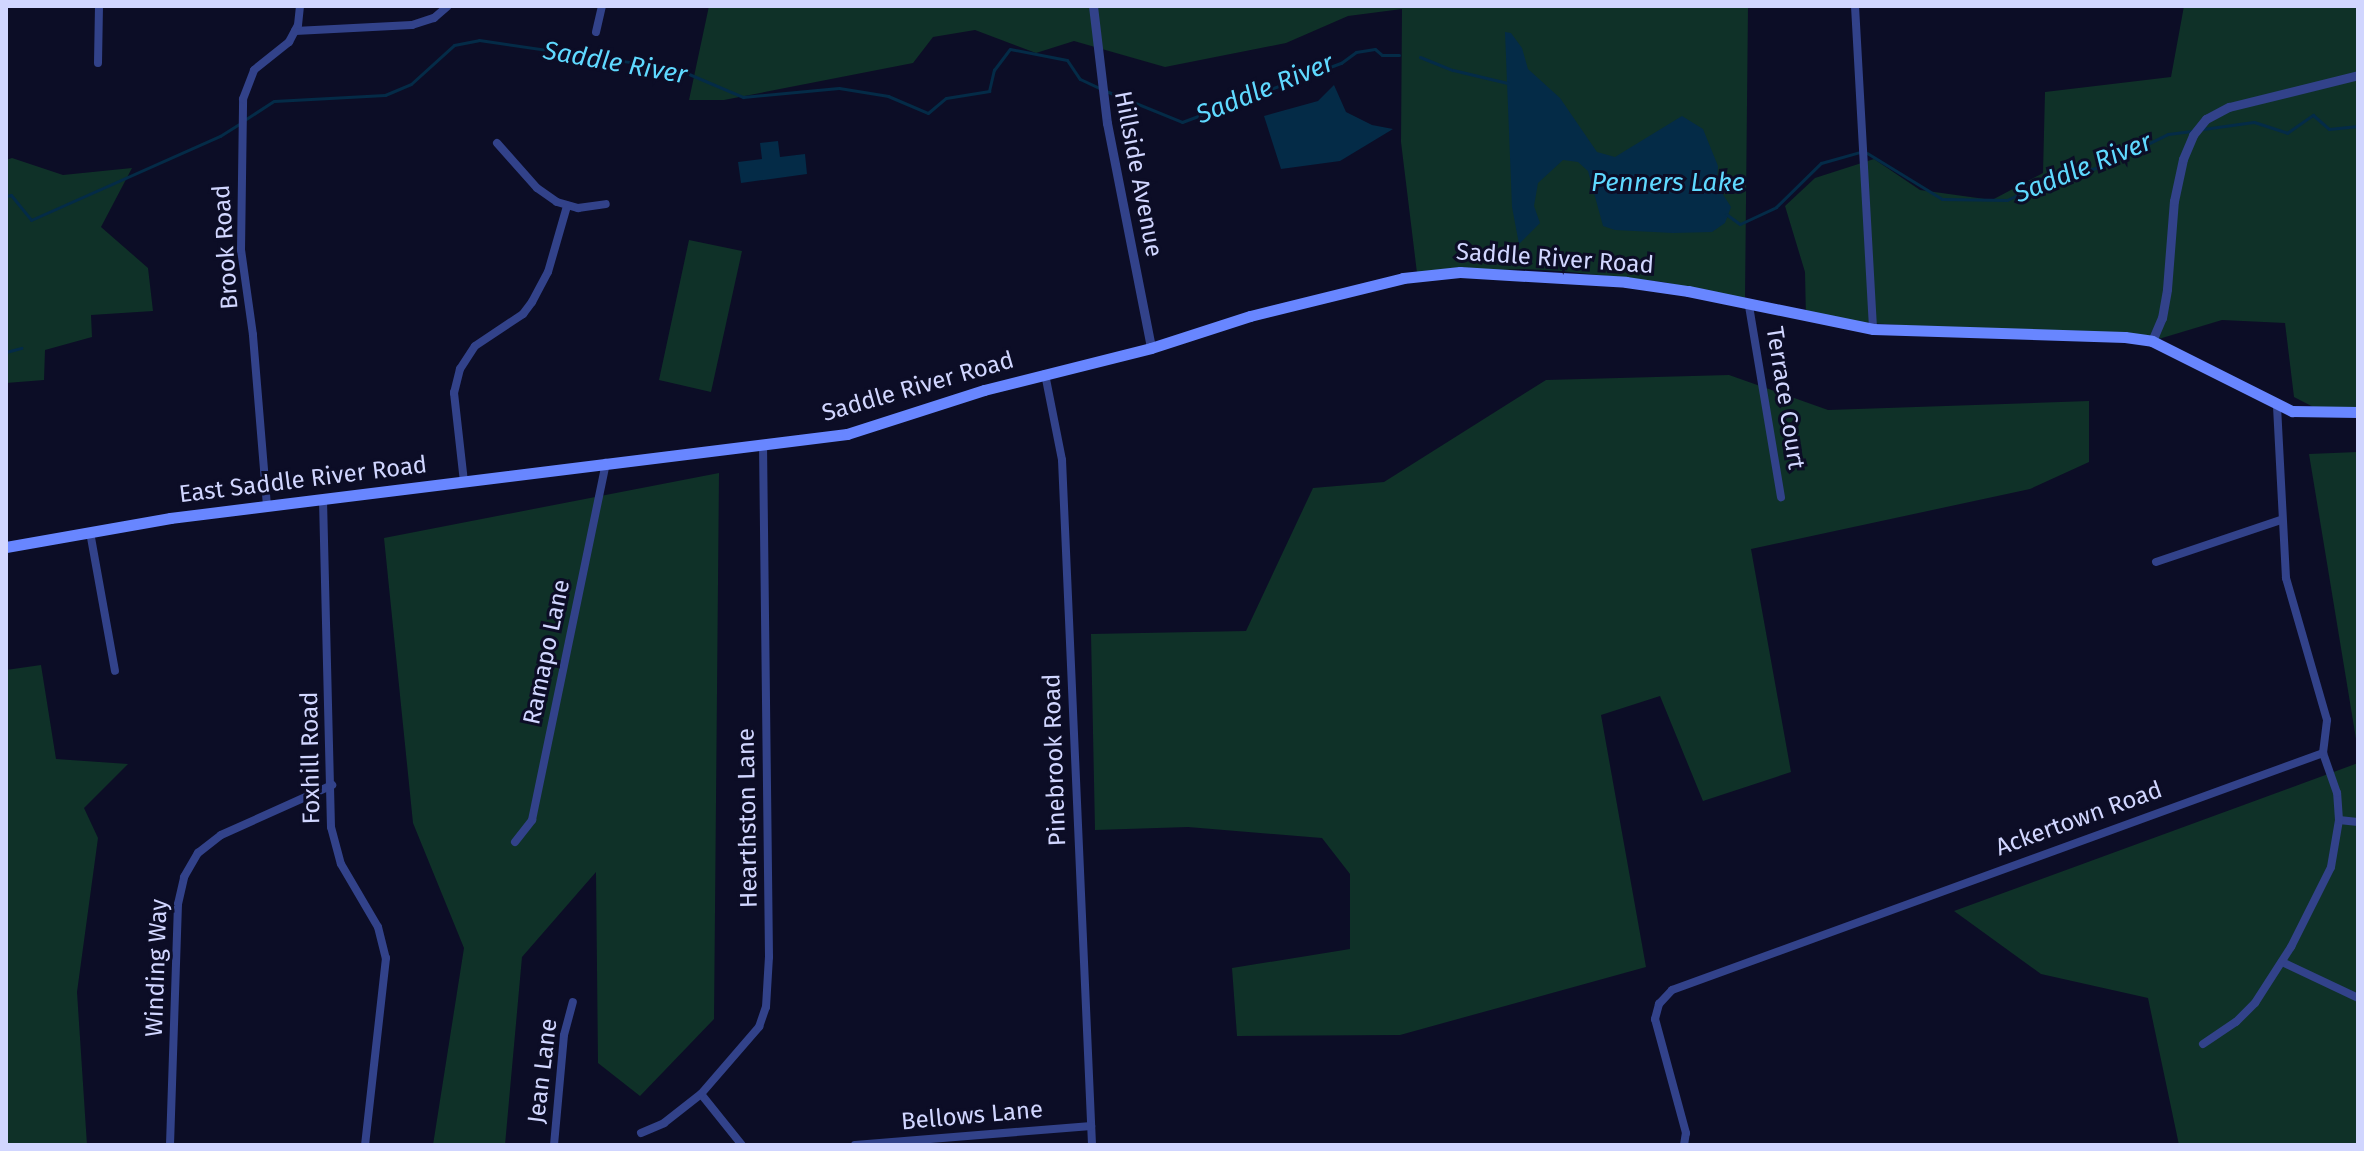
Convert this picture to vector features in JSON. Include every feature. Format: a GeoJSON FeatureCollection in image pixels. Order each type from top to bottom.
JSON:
{"type":"FeatureCollection","features":[{"type":"Feature","properties":{"kind":"main road","name":"Saddle River Road"},"geometry":{"type":"LineString","coordinates":[[606,463],[847,434],[1045,374],[1151,348],[1250,316],[1403,278],[1460,272],[1626,282],[1688,291],[1749,306],[1873,329],[2125,337],[2152,341],[2277,406],[2309,414],[2358,412]]}},
{"type":"Feature","properties":{"kind":"main road","name":"East Saddle River Road"},"geometry":{"type":"LineString","coordinates":[[6,547],[267,506],[606,463]]}},
{"type":"Feature","properties":{"kind":"street"},"geometry":{"type":"LineString","coordinates":[[98,63],[99,6]]}},
{"type":"Feature","properties":{"kind":"street"},"geometry":{"type":"LineString","coordinates":[[300,6],[295,31],[412,25],[434,18],[448,6]]}},
{"type":"Feature","properties":{"kind":"street"},"geometry":{"type":"LineString","coordinates":[[596,32],[602,6]]}},
{"type":"Feature","properties":{"kind":"street","name":"Hillside Avenue"},"geometry":{"type":"LineString","coordinates":[[1093,6],[1100,82],[1151,348]]}},
{"type":"Feature","properties":{"kind":"street"},"geometry":{"type":"LineString","coordinates":[[1855,6],[1873,329]]}},
{"type":"Feature","properties":{"kind":"street","name":"Brook Road"},"geometry":{"type":"LineString","coordinates":[[267,506],[253,335],[241,250],[242,129],[248,79],[262,63],[280,51],[295,31]]}},
{"type":"Feature","properties":{"kind":"street"},"geometry":{"type":"LineString","coordinates":[[2152,341],[2162,318],[2167,289],[2174,201],[2183,159],[2193,135],[2206,119],[2229,107],[2358,75]]}},
{"type":"Feature","properties":{"kind":"street"},"geometry":{"type":"LineString","coordinates":[[497,143],[537,188],[567,206],[590,208],[606,204]]}},
{"type":"Feature","properties":{"kind":"street"},"geometry":{"type":"LineString","coordinates":[[464,482],[454,393],[460,369],[475,346],[523,314],[532,302],[548,272],[567,206]]}},
{"type":"Feature","properties":{"kind":"street","name":"Terrace Court"},"geometry":{"type":"LineString","coordinates":[[1749,306],[1781,497]]}},
{"type":"Feature","properties":{"kind":"street","name":"Pinebrook Road"},"geometry":{"type":"LineString","coordinates":[[1045,374],[1062,460],[1092,1145]]}},
{"type":"Feature","properties":{"kind":"street"},"geometry":{"type":"LineString","coordinates":[[2203,1044],[2236,1022],[2255,1003],[2282,962],[2331,867],[2339,820],[2337,793],[2323,753],[2327,720],[2294,616],[2286,578],[2277,406]]}},
{"type":"Feature","properties":{"kind":"street","name":"Hearthston Lane"},"geometry":{"type":"LineString","coordinates":[[641,1133],[664,1123],[701,1094],[759,1027],[766,1007],[769,957],[763,446]]}},
{"type":"Feature","properties":{"kind":"street","name":"Ramapo Lane"},"geometry":{"type":"LineString","coordinates":[[515,842],[532,820],[606,463]]}},
{"type":"Feature","properties":{"kind":"street","name":"Foxhill Road"},"geometry":{"type":"LineString","coordinates":[[323,500],[331,827],[335,847],[349,881],[378,927],[386,958],[365,1145]]}},
{"type":"Feature","properties":{"kind":"street"},"geometry":{"type":"LineString","coordinates":[[2156,562],[2281,520]]}},
{"type":"Feature","properties":{"kind":"street"},"geometry":{"type":"LineString","coordinates":[[90,532],[115,671]]}},
{"type":"Feature","properties":{"kind":"street","name":"Ackertown Road"},"geometry":{"type":"LineString","coordinates":[[1684,1145],[1686,1133],[1655,1019],[1659,1004],[1672,990],[2323,753]]}},
{"type":"Feature","properties":{"kind":"street","name":"Winding Way"},"geometry":{"type":"LineString","coordinates":[[170,1145],[178,904],[184,877],[198,853],[221,835],[332,785]]}},
{"type":"Feature","properties":{"kind":"street"},"geometry":{"type":"LineString","coordinates":[[2339,820],[2358,822]]}},
{"type":"Feature","properties":{"kind":"street"},"geometry":{"type":"LineString","coordinates":[[2282,962],[2358,998]]}},
{"type":"Feature","properties":{"kind":"street","name":"Jean Lane"},"geometry":{"type":"LineString","coordinates":[[554,1145],[564,1035],[573,1002]]}},
{"type":"Feature","properties":{"kind":"street"},"geometry":{"type":"LineString","coordinates":[[701,1094],[742,1145]]}},
{"type":"Feature","properties":{"kind":"street","name":"Bellows Lane"},"geometry":{"type":"LineString","coordinates":[[855,1145],[1091,1126]]}},
{"type":"Feature","properties":{"kind":"green space"},"geometry":{"type":"Polygon","coordinates":[[[709,6],[1748,6],[1745,299],[1663,282],[1561,271],[1524,269],[1417,273],[1401,142],[1402,9],[1348,16],[1286,43],[1165,67],[1074,41],[1036,53],[975,30],[933,37],[913,63],[724,100],[689,100],[709,6]]]}},
{"type":"Feature","properties":{"kind":"green space"},"geometry":{"type":"Polygon","coordinates":[[[2184,6],[2358,6],[2358,413],[2327,414],[2294,397],[2285,323],[2222,320],[2152,341],[1806,319],[1805,272],[1785,206],[1815,178],[1874,159],[1920,190],[1992,200],[2043,173],[2045,92],[2171,77],[2184,6]]]}},
{"type":"Feature","properties":{"kind":"green space"},"geometry":{"type":"Polygon","coordinates":[[[12,158],[63,175],[132,168],[101,227],[148,268],[153,311],[91,315],[92,337],[45,350],[44,380],[6,383],[6,160],[12,158]]]}},
{"type":"Feature","properties":{"kind":"green space"},"geometry":{"type":"Polygon","coordinates":[[[689,240],[742,251],[711,392],[659,380],[689,240]]]}},
{"type":"Feature","properties":{"kind":"green space"},"geometry":{"type":"Polygon","coordinates":[[[1729,375],[1828,410],[2089,401],[2089,462],[2030,489],[1751,549],[1791,772],[1703,801],[1660,696],[1601,715],[1646,967],[1400,1035],[1237,1036],[1232,968],[1350,949],[1350,874],[1322,838],[1188,827],[1095,830],[1091,634],[1246,631],[1313,488],[1384,482],[1546,380],[1729,375]]]}},
{"type":"Feature","properties":{"kind":"green space"},"geometry":{"type":"Polygon","coordinates":[[[2358,452],[2358,751],[2309,454],[2358,452]]]}},
{"type":"Feature","properties":{"kind":"green space"},"geometry":{"type":"Polygon","coordinates":[[[719,473],[714,1019],[640,1096],[598,1063],[596,872],[522,957],[505,1145],[433,1145],[464,948],[413,823],[384,538],[719,473]]]}},
{"type":"Feature","properties":{"kind":"green space"},"geometry":{"type":"Polygon","coordinates":[[[41,665],[56,759],[128,764],[84,808],[98,838],[77,992],[87,1145],[6,1145],[6,670],[41,665]]]}},
{"type":"Feature","properties":{"kind":"green space"},"geometry":{"type":"Polygon","coordinates":[[[2358,763],[2358,1145],[2179,1145],[2148,998],[2041,974],[1954,911],[2358,763]]]}},
{"type":"Feature","properties":{"kind":"water","name":"Penners Lake"},"geometry":{"type":"Polygon","coordinates":[[[1505,32],[1511,33],[1522,48],[1528,69],[1560,98],[1597,152],[1615,157],[1682,116],[1703,129],[1718,166],[1717,185],[1731,207],[1725,223],[1712,232],[1673,233],[1615,230],[1603,226],[1588,171],[1578,162],[1563,160],[1538,183],[1534,206],[1540,223],[1519,244],[1512,207],[1505,32]]]}},
{"type":"Feature","properties":{"kind":"water"},"geometry":{"type":"Polygon","coordinates":[[[1334,85],[1346,112],[1372,125],[1393,129],[1340,161],[1281,169],[1264,116],[1318,101],[1334,85]]]}},
{"type":"Feature","properties":{"kind":"water"},"geometry":{"type":"Polygon","coordinates":[[[778,141],[780,157],[805,154],[807,174],[741,183],[738,162],[762,159],[760,143],[778,141]]]}},
{"type":"Feature","properties":{"kind":"waterway","name":"Saddle River"},"geometry":{"type":"LineString","coordinates":[[246,119],[274,101],[385,95],[411,84],[454,45],[479,40],[677,69],[743,97],[839,88],[888,96],[928,113],[946,98],[989,91],[994,70],[1010,49],[1067,60],[1080,79],[1099,88]]}},
{"type":"Feature","properties":{"kind":"waterway","name":"Saddle River"},"geometry":{"type":"LineString","coordinates":[[1106,91],[1182,122],[1341,63],[1356,52],[1375,49],[1382,55],[1399,55]]}},
{"type":"Feature","properties":{"kind":"waterway","name":"Saddle River"},"geometry":{"type":"LineString","coordinates":[[1420,57],[1453,70],[1507,83]]}},
{"type":"Feature","properties":{"kind":"waterway","name":"Saddle River"},"geometry":{"type":"LineString","coordinates":[[2203,129],[2254,122],[2287,133],[2313,115],[2329,129],[2358,126]]}},
{"type":"Feature","properties":{"kind":"waterway","name":"Saddle River"},"geometry":{"type":"LineString","coordinates":[[6,196],[11,195],[31,220],[220,136],[239,124]]}},
{"type":"Feature","properties":{"kind":"waterway","name":"Saddle River"},"geometry":{"type":"LineString","coordinates":[[1867,153],[1942,199],[2007,200],[2049,180],[2103,166],[2168,134],[2192,131]]}},
{"type":"Feature","properties":{"kind":"waterway","name":"Saddle River"},"geometry":{"type":"LineString","coordinates":[[1726,214],[1740,224],[1776,207],[1821,163],[1860,152]]}},
{"type":"Feature","properties":{"kind":"waterway"},"geometry":{"type":"LineString","coordinates":[[6,352],[21,348]]}}]}
